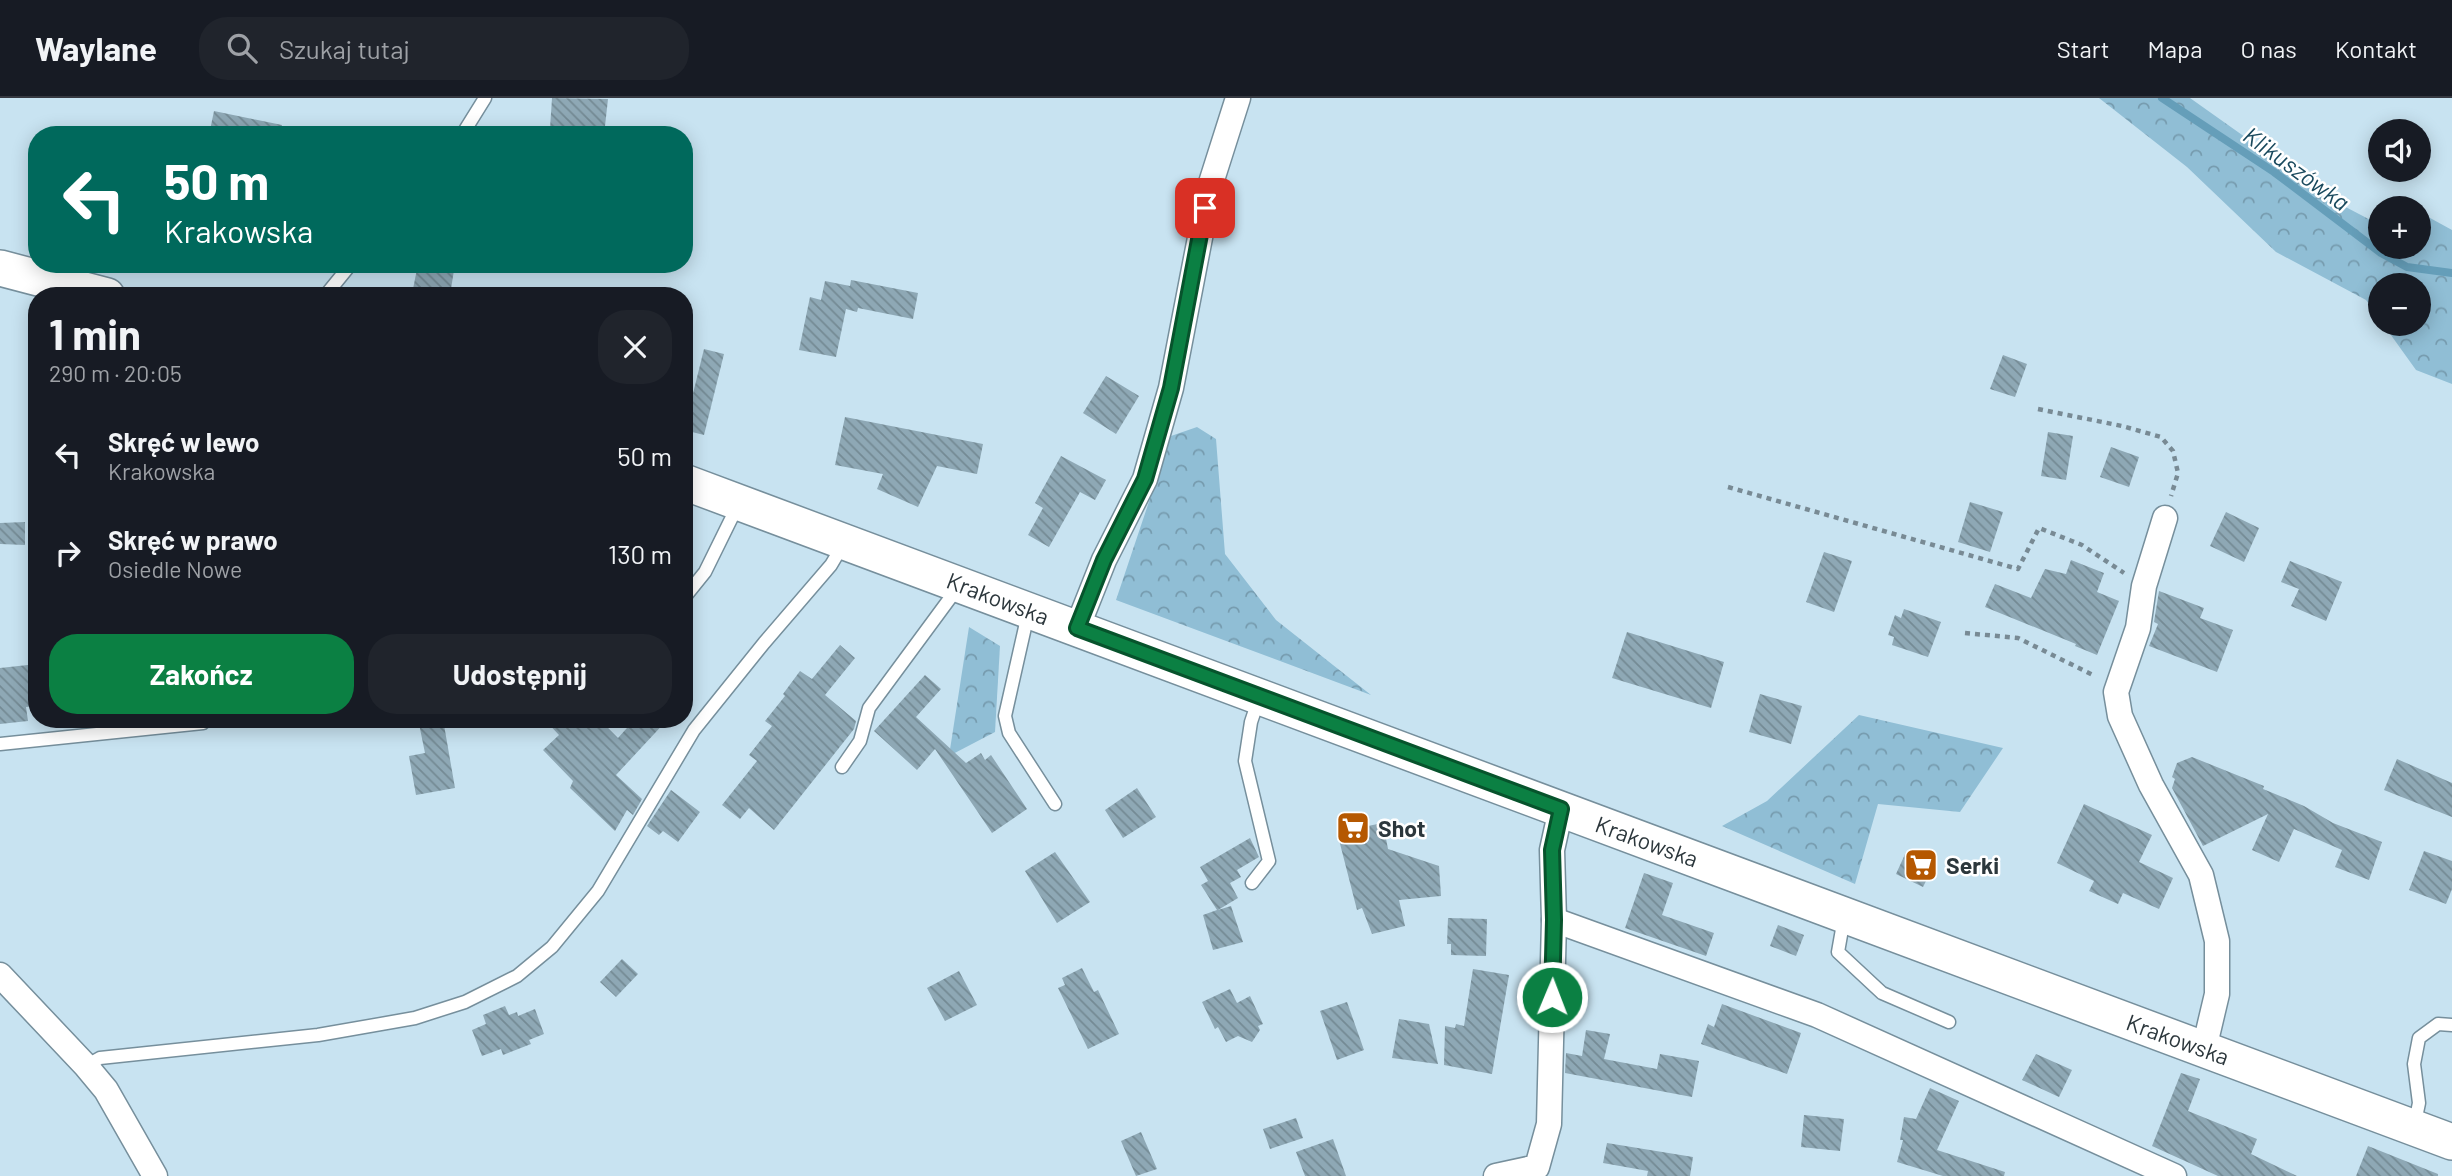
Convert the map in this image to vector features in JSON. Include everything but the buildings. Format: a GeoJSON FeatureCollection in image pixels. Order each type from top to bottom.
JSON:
{"type":"FeatureCollection","features":[{"type":"Feature","properties":{"kind":"main road"},"geometry":{"type":"LineString","coordinates":[[0,268],[73,287]]}},
{"type":"Feature","properties":{"kind":"main road","name":"Krakowska"},"geometry":{"type":"LineString","coordinates":[[693,485],[2452,1142]]}},
{"type":"Feature","properties":{"kind":"street"},"geometry":{"type":"LineString","coordinates":[[1077,628],[1104,560],[1145,479],[1171,388],[1210,186],[1238,98]]}},
{"type":"Feature","properties":{"kind":"street"},"geometry":{"type":"LineString","coordinates":[[2165,518],[2144,586],[2138,628],[2116,692],[2120,716],[2151,785],[2201,874],[2217,942],[2217,994],[2204,1049]]}},
{"type":"Feature","properties":{"kind":"street"},"geometry":{"type":"LineString","coordinates":[[1496,1176],[1539,1171],[1549,1124],[1554,920],[1552,850],[1561,809]]}},
{"type":"Feature","properties":{"kind":"street"},"geometry":{"type":"LineString","coordinates":[[1554,920],[1817,1015],[2174,1176]]}},
{"type":"Feature","properties":{"kind":"street"},"geometry":{"type":"LineString","coordinates":[[0,975],[106,1090],[155,1176]]}},
{"type":"Feature","properties":{"kind":"lane"},"geometry":{"type":"LineString","coordinates":[[468,126],[485,98]]}},
{"type":"Feature","properties":{"kind":"lane"},"geometry":{"type":"LineString","coordinates":[[332,287],[344,273]]}},
{"type":"Feature","properties":{"kind":"lane"},"geometry":{"type":"LineString","coordinates":[[693,587],[705,572],[740,502]]}},
{"type":"Feature","properties":{"kind":"lane"},"geometry":{"type":"LineString","coordinates":[[86,1066],[100,1058],[318,1035],[415,1018],[465,1002],[517,976],[552,947],[598,891],[694,730],[831,565],[844,542]]}},
{"type":"Feature","properties":{"kind":"lane"},"geometry":{"type":"LineString","coordinates":[[842,767],[860,741],[870,708],[960,584]]}},
{"type":"Feature","properties":{"kind":"lane"},"geometry":{"type":"LineString","coordinates":[[1029,610],[1005,716],[1009,733],[1055,804]]}},
{"type":"Feature","properties":{"kind":"lane"},"geometry":{"type":"LineString","coordinates":[[1252,883],[1269,861],[1245,761],[1251,722],[1260,697]]}},
{"type":"Feature","properties":{"kind":"lane"},"geometry":{"type":"LineString","coordinates":[[0,744],[155,728]]}},
{"type":"Feature","properties":{"kind":"lane"},"geometry":{"type":"LineString","coordinates":[[1845,915],[1838,952],[1882,993],[1949,1022]]}},
{"type":"Feature","properties":{"kind":"lane"},"geometry":{"type":"LineString","coordinates":[[2413,1127],[2419,1103],[2414,1064],[2419,1038],[2438,1024],[2452,1025]]}},
{"type":"Feature","properties":{"kind":"path"},"geometry":{"type":"LineString","coordinates":[[2038,409],[2122,426],[2161,438],[2173,451],[2178,473],[2165,518]]}},
{"type":"Feature","properties":{"kind":"path"},"geometry":{"type":"LineString","coordinates":[[1728,487],[2018,569],[2039,528],[2082,545],[2144,586]]}},
{"type":"Feature","properties":{"kind":"path"},"geometry":{"type":"LineString","coordinates":[[1965,633],[2018,638],[2092,673],[2116,692]]}},
{"type":"Feature","properties":{"kind":"green space"},"geometry":{"type":"Polygon","coordinates":[[[2099,98],[2190,98],[2338,203],[2368,219],[2368,259],[2431,259],[2431,218],[2452,230],[2452,384],[2416,370],[2392,336],[2431,336],[2431,273],[2368,273],[2368,303],[2276,252],[2187,167],[2099,98]]]}},
{"type":"Feature","properties":{"kind":"green space"},"geometry":{"type":"Polygon","coordinates":[[[1197,427],[1216,439],[1225,554],[1276,620],[1371,695],[1116,600],[1171,436],[1197,427]]]}},
{"type":"Feature","properties":{"kind":"green space"},"geometry":{"type":"Polygon","coordinates":[[[969,627],[1000,646],[995,732],[949,756],[969,627]]]}},
{"type":"Feature","properties":{"kind":"green space"},"geometry":{"type":"Polygon","coordinates":[[[1859,715],[2003,748],[1960,812],[1878,804],[1855,884],[1722,826],[1767,801],[1859,715]]]}},
{"type":"Feature","properties":{"kind":"waterway","name":"Klikuszówka"},"geometry":{"type":"LineString","coordinates":[[2162,98],[2274,172],[2381,253],[2407,267],[2452,273]]}},
{"type":"Feature","properties":{"kind":"place","name":"Shot"},"geometry":{"type":"Point","coordinates":[1353,828]}},
{"type":"Feature","properties":{"kind":"place","name":"Serki"},"geometry":{"type":"Point","coordinates":[1921,865]}},
{"type":"Feature","properties":{"kind":"route"},"geometry":{"type":"LineString","coordinates":[[1205,208],[1171,388],[1145,479],[1104,560],[1077,628],[1561,809],[1552,850],[1552,997]]}}]}
